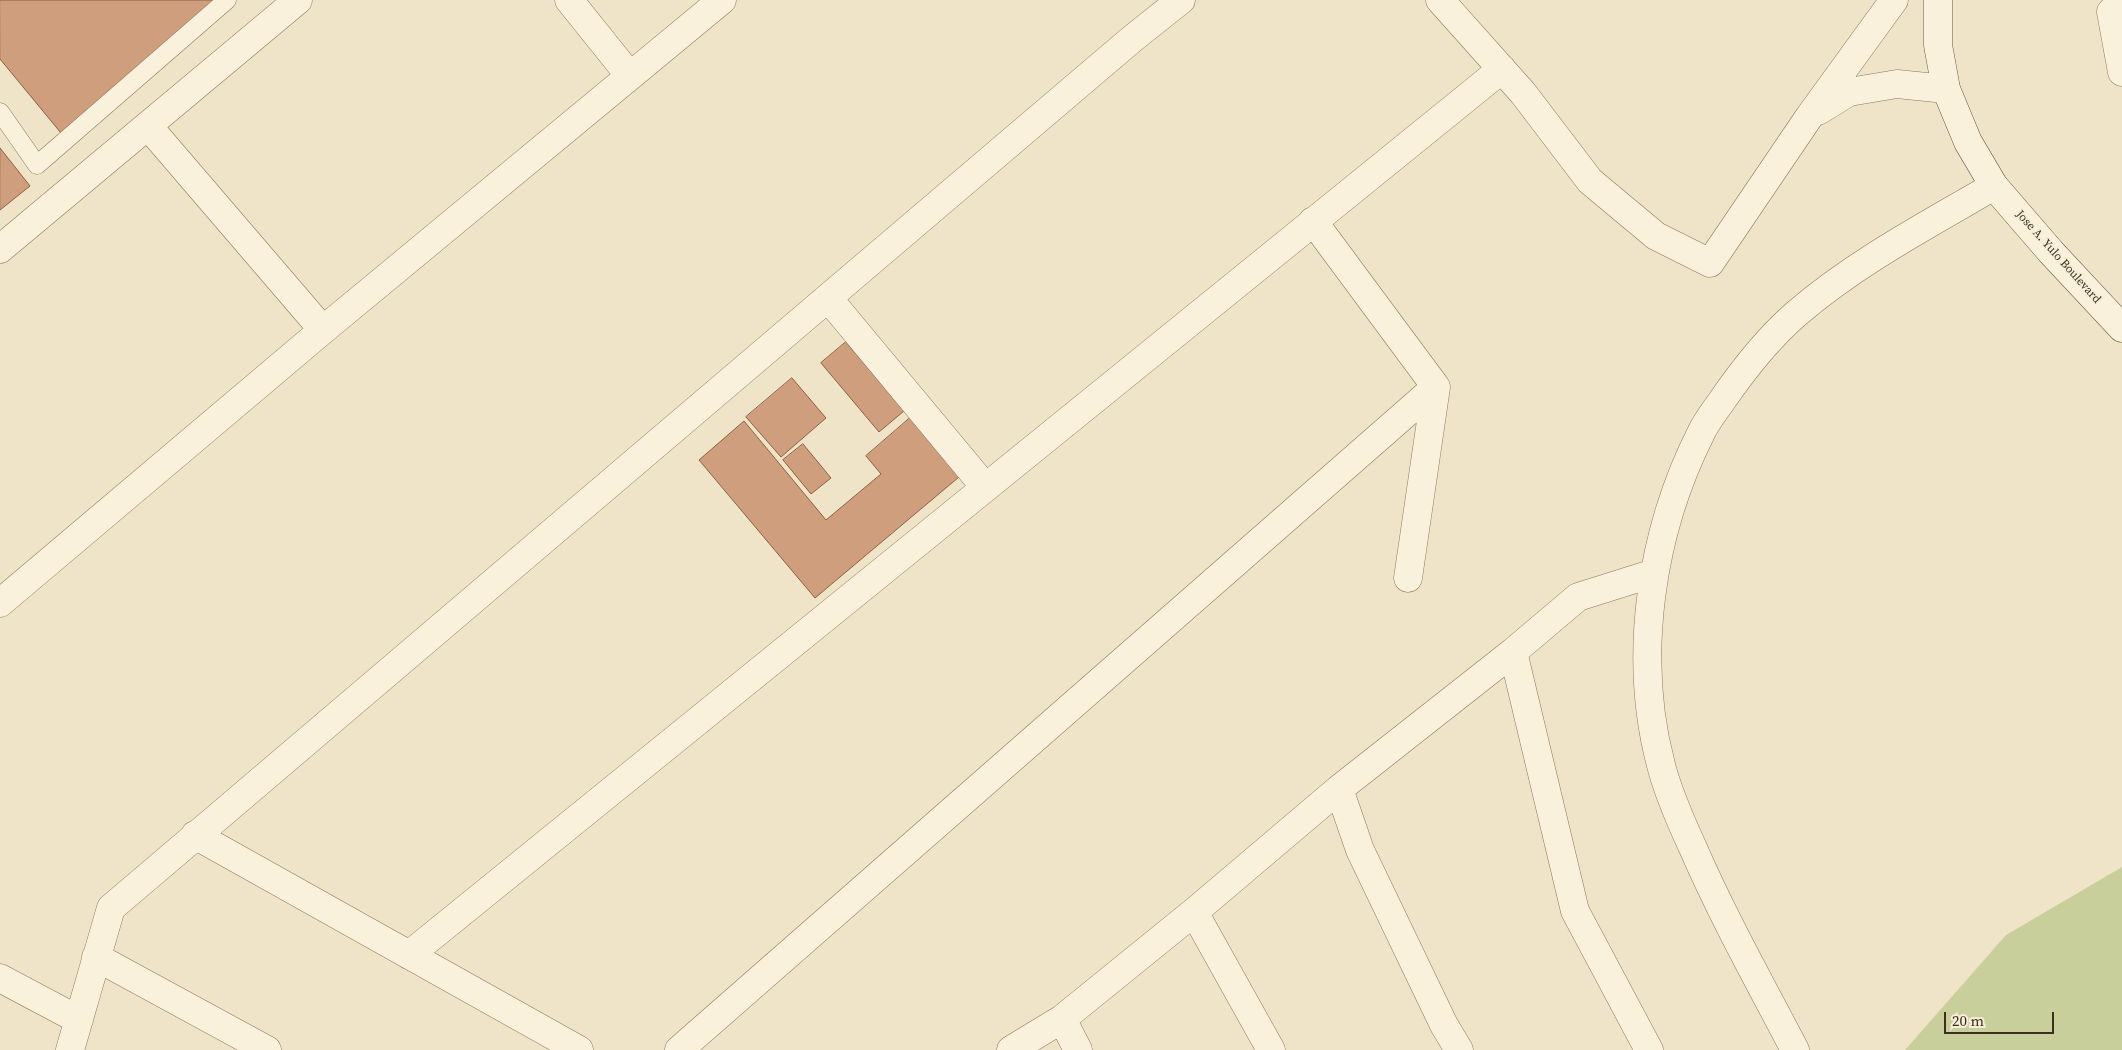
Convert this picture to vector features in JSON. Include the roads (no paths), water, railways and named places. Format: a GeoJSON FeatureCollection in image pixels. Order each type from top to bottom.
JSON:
{"type":"FeatureCollection","features":[{"type":"Feature","properties":{"kind":"street"},"geometry":{"type":"LineString","coordinates":[[0,249],[298,0]]}},
{"type":"Feature","properties":{"kind":"street"},"geometry":{"type":"LineString","coordinates":[[569,0],[630,76]]}},
{"type":"Feature","properties":{"kind":"street"},"geometry":{"type":"LineString","coordinates":[[0,603],[323,330],[722,0]]}},
{"type":"Feature","properties":{"kind":"street"},"geometry":{"type":"LineString","coordinates":[[70,1050],[111,908],[1132,39],[1181,0]]}},
{"type":"Feature","properties":{"kind":"street"},"geometry":{"type":"LineString","coordinates":[[1440,0],[1523,94],[1590,181],[1656,236],[1710,263],[1809,117],[1894,0]]}},
{"type":"Feature","properties":{"kind":"street","name":"Jose A. Yulo Boulevard"},"geometry":{"type":"LineString","coordinates":[[1938,0],[1938,45],[1946,89],[1968,142],[1994,186],[2051,252],[2122,328]]}},
{"type":"Feature","properties":{"kind":"street"},"geometry":{"type":"LineString","coordinates":[[2122,0],[2111,12],[2122,72]]}},
{"type":"Feature","properties":{"kind":"street"},"geometry":{"type":"LineString","coordinates":[[410,955],[1502,69]]}},
{"type":"Feature","properties":{"kind":"street"},"geometry":{"type":"LineString","coordinates":[[1809,117],[1849,92],[1897,84],[1946,89]]}},
{"type":"Feature","properties":{"kind":"street"},"geometry":{"type":"LineString","coordinates":[[148,126],[323,330]]}},
{"type":"Feature","properties":{"kind":"street"},"geometry":{"type":"LineString","coordinates":[[1795,1050],[1711,889],[1681,822],[1661,765],[1649,697],[1649,639],[1654,573],[1671,503],[1701,431],[1746,364],[1795,315],[1844,276],[1994,186]]}},
{"type":"Feature","properties":{"kind":"street"},"geometry":{"type":"LineString","coordinates":[[1314,220],[1436,387],[1408,578]]}},
{"type":"Feature","properties":{"kind":"street"},"geometry":{"type":"LineString","coordinates":[[828,298],[985,487]]}},
{"type":"Feature","properties":{"kind":"street"},"geometry":{"type":"LineString","coordinates":[[679,1050],[1436,387]]}},
{"type":"Feature","properties":{"kind":"street"},"geometry":{"type":"LineString","coordinates":[[1011,1050],[1062,1020],[1194,912],[1339,788],[1513,652],[1578,597],[1654,573]]}},
{"type":"Feature","properties":{"kind":"street"},"geometry":{"type":"LineString","coordinates":[[1513,652],[1575,911],[1649,1050]]}},
{"type":"Feature","properties":{"kind":"street"},"geometry":{"type":"LineString","coordinates":[[1339,788],[1360,850],[1444,1025],[1458,1050]]}},
{"type":"Feature","properties":{"kind":"street"},"geometry":{"type":"LineString","coordinates":[[195,835],[579,1050]]}},
{"type":"Feature","properties":{"kind":"street"},"geometry":{"type":"LineString","coordinates":[[1194,912],[1271,1050]]}},
{"type":"Feature","properties":{"kind":"street"},"geometry":{"type":"LineString","coordinates":[[96,957],[267,1050]]}},
{"type":"Feature","properties":{"kind":"street"},"geometry":{"type":"LineString","coordinates":[[0,978],[79,1020]]}},
{"type":"Feature","properties":{"kind":"street"},"geometry":{"type":"LineString","coordinates":[[1062,1020],[1078,1050]]}},
{"type":"Feature","properties":{"kind":"lane"},"geometry":{"type":"LineString","coordinates":[[0,112],[37,165],[227,0]]}}]}
